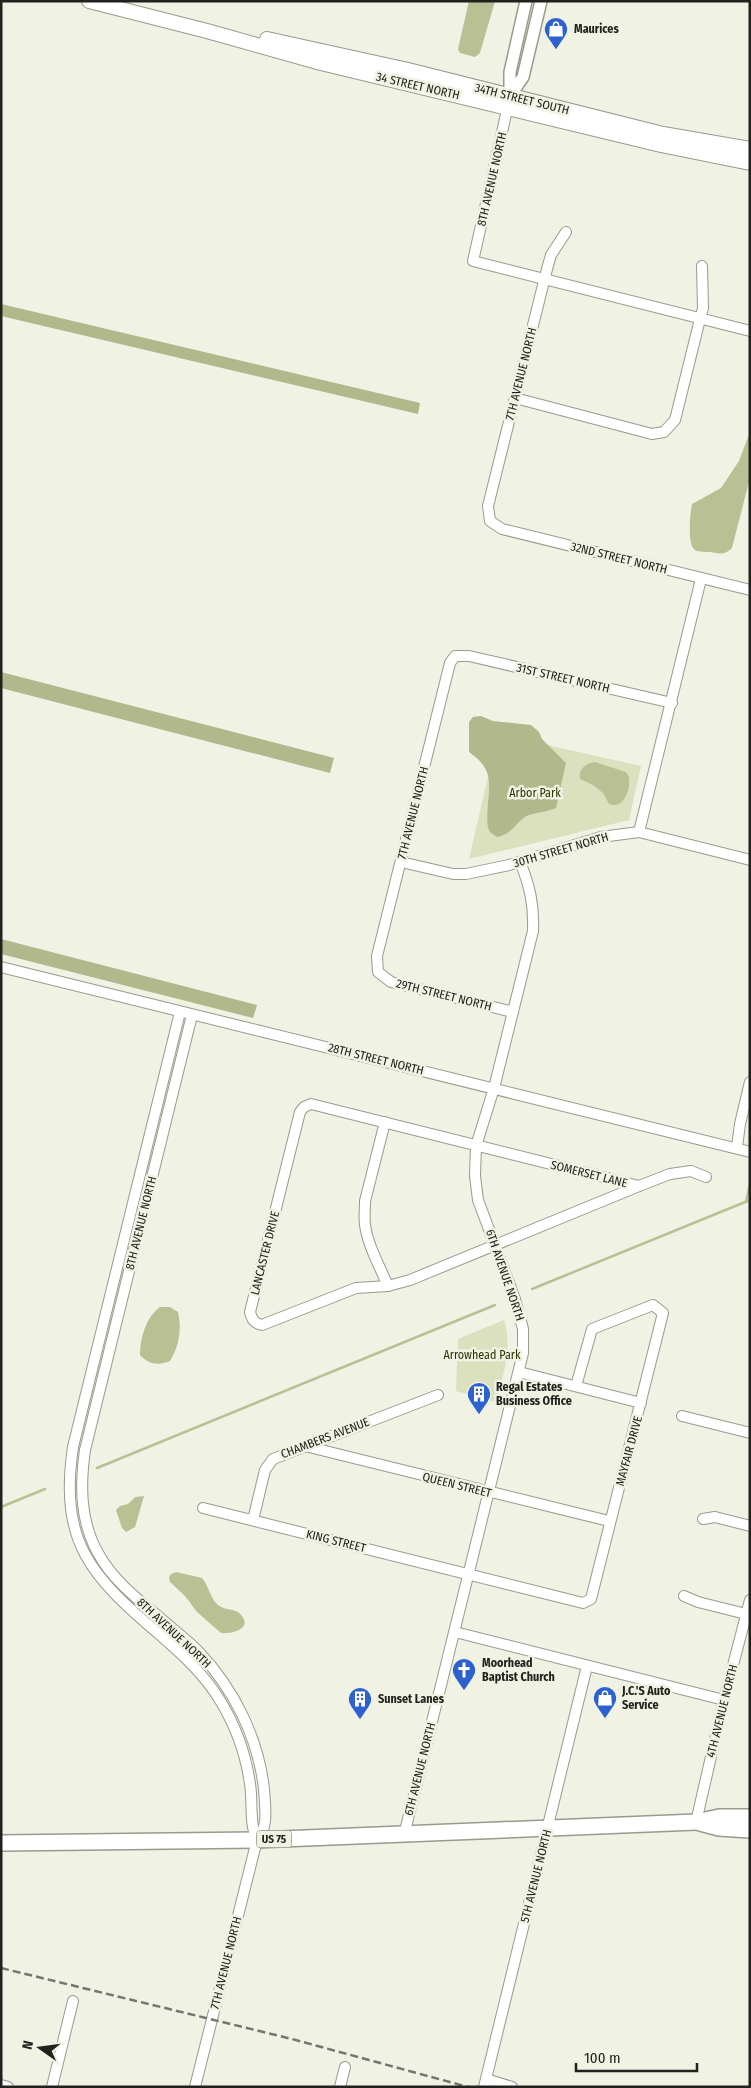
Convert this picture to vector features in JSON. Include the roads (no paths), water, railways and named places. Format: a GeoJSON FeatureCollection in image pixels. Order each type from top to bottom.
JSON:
{"type":"FeatureCollection","features":[{"type":"Feature","properties":{"kind":"main road","name":"34 STREET NORTH"},"geometry":{"type":"LineString","coordinates":[[89,1],[321,63],[509,102],[661,146],[750,163]]}},
{"type":"Feature","properties":{"kind":"main road","name":"34TH STREET SOUTH"},"geometry":{"type":"LineString","coordinates":[[509,102],[663,134],[750,149]]}},
{"type":"Feature","properties":{"kind":"main road","name":"US 75"},"geometry":{"type":"LineString","coordinates":[[1,1842],[257,1840],[547,1829],[696,1822],[719,1817],[750,1817]]}},
{"type":"Feature","properties":{"kind":"main road","name":"US 75"},"geometry":{"type":"LineString","coordinates":[[696,1822],[719,1828],[750,1830]]}},
{"type":"Feature","properties":{"kind":"street"},"geometry":{"type":"LineString","coordinates":[[509,102],[510,72],[526,1]]}},
{"type":"Feature","properties":{"kind":"street"},"geometry":{"type":"LineString","coordinates":[[509,102],[524,76],[541,1]]}},
{"type":"Feature","properties":{"kind":"street","name":"8TH AVENUE NORTH"},"geometry":{"type":"LineString","coordinates":[[509,102],[474,261],[544,280]]}},
{"type":"Feature","properties":{"kind":"street","name":"7TH AVENUE NORTH"},"geometry":{"type":"LineString","coordinates":[[490,521],[488,506],[544,280],[551,255],[566,232]]}},
{"type":"Feature","properties":{"kind":"street"},"geometry":{"type":"LineString","coordinates":[[515,398],[652,434],[664,432],[675,420],[700,319],[702,308],[702,266]]}},
{"type":"Feature","properties":{"kind":"street"},"geometry":{"type":"LineString","coordinates":[[544,280],[750,331]]}},
{"type":"Feature","properties":{"kind":"street","name":"32ND STREET NORTH"},"geometry":{"type":"LineString","coordinates":[[490,521],[502,529],[750,590]]}},
{"type":"Feature","properties":{"kind":"street"},"geometry":{"type":"LineString","coordinates":[[639,832],[702,579]]}},
{"type":"Feature","properties":{"kind":"street","name":"7TH AVENUE NORTH"},"geometry":{"type":"LineString","coordinates":[[378,972],[377,956],[450,663],[455,656]]}},
{"type":"Feature","properties":{"kind":"street","name":"31ST STREET NORTH"},"geometry":{"type":"LineString","coordinates":[[455,656],[468,656],[672,703]]}},
{"type":"Feature","properties":{"kind":"street","name":"30TH STREET NORTH"},"geometry":{"type":"LineString","coordinates":[[401,862],[453,874],[466,874],[520,862],[601,837],[639,832],[750,860]]}},
{"type":"Feature","properties":{"kind":"street","name":"6TH AVENUE NORTH"},"geometry":{"type":"LineString","coordinates":[[404,1835],[523,1353],[523,1330],[516,1299],[478,1200],[475,1176],[476,1146],[494,1088],[533,931],[534,913],[530,885],[520,862]]}},
{"type":"Feature","properties":{"kind":"street","name":"28TH STREET NORTH"},"geometry":{"type":"LineString","coordinates":[[1,967],[737,1147],[750,1152]]}},
{"type":"Feature","properties":{"kind":"street","name":"29TH STREET NORTH"},"geometry":{"type":"LineString","coordinates":[[378,972],[391,982],[513,1012]]}},
{"type":"Feature","properties":{"kind":"street","name":"8TH AVENUE NORTH"},"geometry":{"type":"LineString","coordinates":[[180,1012],[73,1447],[69,1471],[69,1530],[87,1560],[102,1580],[120,1600],[188,1659],[207,1680],[221,1701],[232,1722],[247,1764],[252,1803],[253,1832],[257,1840],[263,1833],[265,1825],[264,1789],[259,1761],[244,1716],[217,1673],[197,1650],[129,1591],[111,1572],[98,1554],[86,1525],[82,1497],[82,1472],[85,1450],[192,1015]]}},
{"type":"Feature","properties":{"kind":"street"},"geometry":{"type":"LineString","coordinates":[[737,1147],[740,1124],[750,1082]]}},
{"type":"Feature","properties":{"kind":"street","name":"LANCASTER DRIVE"},"geometry":{"type":"LineString","coordinates":[[476,1146],[311,1104],[304,1107],[300,1112],[250,1312],[256,1324],[262,1325],[356,1288],[388,1286],[410,1280],[496,1246]]}},
{"type":"Feature","properties":{"kind":"street"},"geometry":{"type":"LineString","coordinates":[[385,1122],[365,1201],[364,1213],[368,1236],[388,1286]]}},
{"type":"Feature","properties":{"kind":"street","name":"SOMERSET LANE"},"geometry":{"type":"LineString","coordinates":[[476,1146],[639,1186]]}},
{"type":"Feature","properties":{"kind":"street"},"geometry":{"type":"LineString","coordinates":[[639,1186],[670,1174],[691,1171],[706,1177]]}},
{"type":"Feature","properties":{"kind":"street","name":"SOMERSET LANE"},"geometry":{"type":"LineString","coordinates":[[496,1246],[639,1186]]}},
{"type":"Feature","properties":{"kind":"street","name":"MAYFAIR DRIVE"},"geometry":{"type":"LineString","coordinates":[[469,1574],[583,1603],[591,1599],[609,1522],[642,1403],[663,1313],[653,1306],[592,1329],[576,1386]]}},
{"type":"Feature","properties":{"kind":"street"},"geometry":{"type":"LineString","coordinates":[[519,1372],[642,1403]]}},
{"type":"Feature","properties":{"kind":"street","name":"CHAMBERS AVENUE"},"geometry":{"type":"LineString","coordinates":[[253,1520],[265,1470],[268,1462],[273,1458],[438,1395]]}},
{"type":"Feature","properties":{"kind":"street"},"geometry":{"type":"LineString","coordinates":[[682,1416],[750,1433]]}},
{"type":"Feature","properties":{"kind":"street","name":"QUEEN STREET"},"geometry":{"type":"LineString","coordinates":[[305,1446],[609,1522]]}},
{"type":"Feature","properties":{"kind":"street","name":"KING STREET"},"geometry":{"type":"LineString","coordinates":[[203,1508],[469,1574]]}},
{"type":"Feature","properties":{"kind":"street"},"geometry":{"type":"LineString","coordinates":[[703,1519],[714,1517],[750,1526]]}},
{"type":"Feature","properties":{"kind":"street"},"geometry":{"type":"LineString","coordinates":[[69,1530],[86,1525]]}},
{"type":"Feature","properties":{"kind":"street"},"geometry":{"type":"LineString","coordinates":[[684,1596],[698,1602],[746,1614]]}},
{"type":"Feature","properties":{"kind":"street","name":"4TH AVENUE NORTH"},"geometry":{"type":"LineString","coordinates":[[696,1822],[724,1700],[750,1600]]}},
{"type":"Feature","properties":{"kind":"street"},"geometry":{"type":"LineString","coordinates":[[455,1632],[724,1700]]}},
{"type":"Feature","properties":{"kind":"street","name":"5TH AVENUE NORTH"},"geometry":{"type":"LineString","coordinates":[[485,2083],[587,1666]]}},
{"type":"Feature","properties":{"kind":"street","name":"7TH AVENUE NORTH"},"geometry":{"type":"LineString","coordinates":[[195,2087],[257,1840]]}},
{"type":"Feature","properties":{"kind":"street"},"geometry":{"type":"LineString","coordinates":[[52,2087],[73,2001]]}},
{"type":"Feature","properties":{"kind":"street"},"geometry":{"type":"LineString","coordinates":[[340,2087],[345,2067]]}},
{"type":"Feature","properties":{"kind":"street"},"geometry":{"type":"LineString","coordinates":[[485,2083],[512,2087]]}},
{"type":"Feature","properties":{"kind":"street"},"geometry":{"type":"LineString","coordinates":[[1,2085],[8,2087]]}},
{"type":"Feature","properties":{"kind":"waterway"},"geometry":{"type":"LineString","coordinates":[[746,1202],[750,1184]]}},
{"type":"Feature","properties":{"kind":"waterway"},"geometry":{"type":"LineString","coordinates":[[532,1289],[750,1200]]}},
{"type":"Feature","properties":{"kind":"waterway"},"geometry":{"type":"LineString","coordinates":[[97,1468],[495,1305]]}},
{"type":"Feature","properties":{"kind":"waterway"},"geometry":{"type":"LineString","coordinates":[[1,1507],[45,1489]]}},
{"type":"Feature","properties":{"kind":"railway"},"geometry":{"type":"LineString","coordinates":[[1,1968],[292,2039],[468,2087]]}},
{"type":"Feature","properties":{"kind":"place","name":"Maurices"},"geometry":{"type":"Point","coordinates":[556,50]}},
{"type":"Feature","properties":{"kind":"place","name":"Regal Estates Business Office"},"geometry":{"type":"Point","coordinates":[479,1415]}},
{"type":"Feature","properties":{"kind":"place","name":"Moorhead Baptist Church"},"geometry":{"type":"Point","coordinates":[464,1691]}},
{"type":"Feature","properties":{"kind":"place","name":"J.C.'S Auto Service"},"geometry":{"type":"Point","coordinates":[605,1719]}},
{"type":"Feature","properties":{"kind":"place","name":"Sunset Lanes"},"geometry":{"type":"Point","coordinates":[360,1720]}},
{"type":"Feature","properties":{"kind":"park label","name":"Arbor Park"},"geometry":{"type":"Point","coordinates":[535,793]}},
{"type":"Feature","properties":{"kind":"park label","name":"Arrowhead Park"},"geometry":{"type":"Point","coordinates":[482,1355]}}]}
